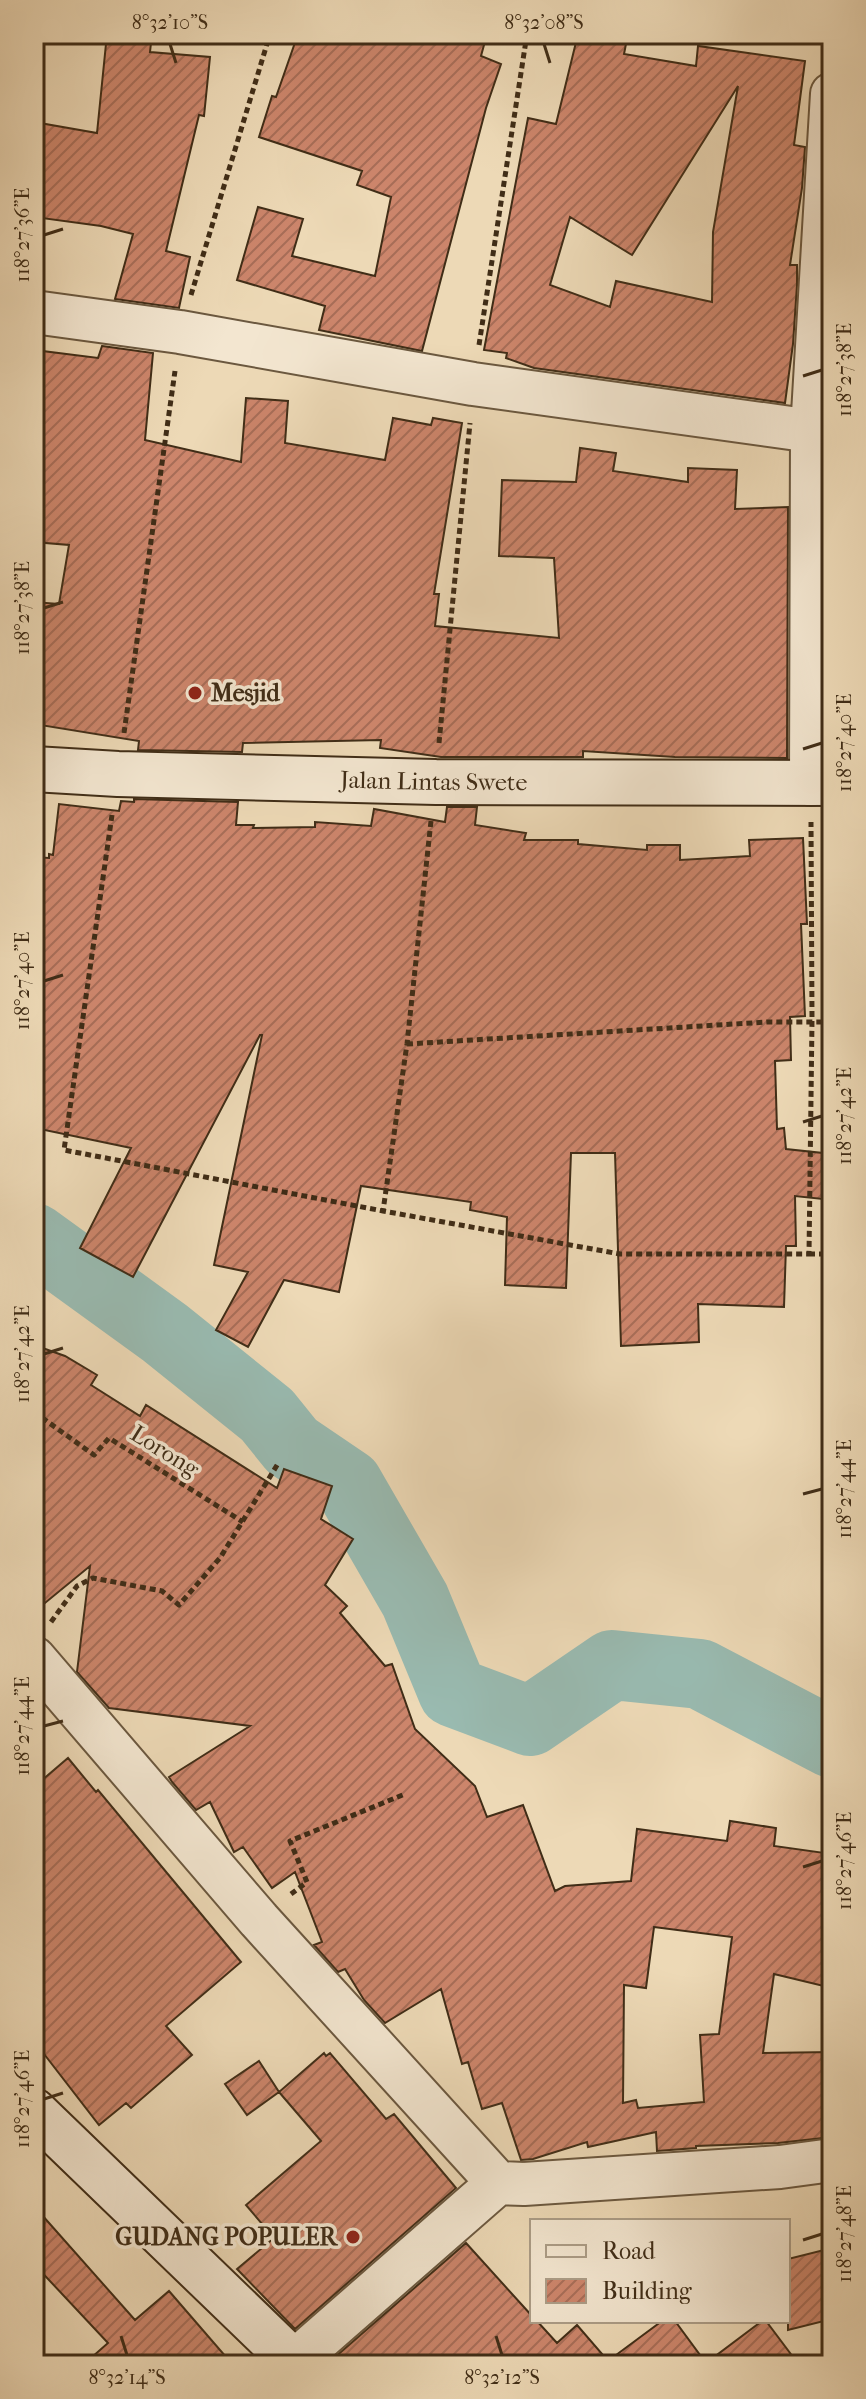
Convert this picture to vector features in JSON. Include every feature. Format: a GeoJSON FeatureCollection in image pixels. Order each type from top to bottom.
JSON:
{"type":"FeatureCollection","features":[{"type":"Feature","properties":{"kind":"street"},"geometry":{"type":"LineString","coordinates":[[822,783],[812,431],[832,94]]}},
{"type":"Feature","properties":{"kind":"street"},"geometry":{"type":"LineString","coordinates":[[34,312],[180,332],[473,384],[812,431]]}},
{"type":"Feature","properties":{"kind":"street","name":"Jalan Lintas Swete"},"geometry":{"type":"LineString","coordinates":[[34,769],[436,782],[822,783]]}},
{"type":"Feature","properties":{"kind":"street"},"geometry":{"type":"LineString","coordinates":[[38,1646],[259,1920],[498,2183]]}},
{"type":"Feature","properties":{"kind":"street"},"geometry":{"type":"LineString","coordinates":[[34,2111],[294,2364],[498,2183],[524,2184],[780,2167],[832,2160]]}},
{"type":"Feature","properties":{"kind":"path"},"geometry":{"type":"LineString","coordinates":[[270,34],[180,332],[64,1150],[620,1254],[832,1254]]}},
{"type":"Feature","properties":{"kind":"path"},"geometry":{"type":"LineString","coordinates":[[383,1211],[407,1044],[436,782],[473,384],[527,34]]}},
{"type":"Feature","properties":{"kind":"path"},"geometry":{"type":"LineString","coordinates":[[809,1254],[812,1020],[822,783]]}},
{"type":"Feature","properties":{"kind":"path"},"geometry":{"type":"LineString","coordinates":[[407,1044],[812,1020],[832,1022]]}},
{"type":"Feature","properties":{"kind":"path","name":"Lorong"},"geometry":{"type":"LineString","coordinates":[[34,1412],[94,1455],[109,1438],[243,1522]]}},
{"type":"Feature","properties":{"kind":"path"},"geometry":{"type":"LineString","coordinates":[[38,1646],[77,1586],[93,1578],[162,1591],[179,1605],[220,1558],[279,1462]]}},
{"type":"Feature","properties":{"kind":"path"},"geometry":{"type":"LineString","coordinates":[[259,1920],[307,1882],[290,1841],[405,1794]]}},
{"type":"Feature","properties":{"kind":"building"},"geometry":{"type":"Polygon","coordinates":[[[107,34],[152,34],[150,52],[210,57],[204,116],[199,115],[166,251],[190,257],[179,308],[115,299],[133,234],[101,226],[34,217],[34,122],[97,133],[107,34]]]}},
{"type":"Feature","properties":{"kind":"building"},"geometry":{"type":"Polygon","coordinates":[[[298,34],[487,34],[481,56],[501,64],[486,108],[422,351],[319,330],[325,306],[237,280],[258,207],[303,219],[292,256],[375,276],[391,197],[357,185],[362,171],[259,137],[298,34]]]}},
{"type":"Feature","properties":{"kind":"building"},"geometry":{"type":"Polygon","coordinates":[[[578,34],[628,34],[624,54],[696,66],[698,46],[805,61],[794,145],[805,147],[790,265],[797,265],[797,285],[785,403],[534,368],[506,358],[507,353],[484,350],[528,118],[556,124],[578,34]],[[738,86],[632,255],[570,217],[550,285],[610,307],[616,281],[712,302],[713,232],[738,86]]]}},
{"type":"Feature","properties":{"kind":"building"},"geometry":{"type":"Polygon","coordinates":[[[102,346],[153,353],[145,440],[241,462],[246,398],[288,401],[285,443],[385,460],[393,418],[431,425],[433,418],[462,423],[434,594],[439,594],[435,626],[559,638],[554,558],[499,556],[502,480],[576,482],[580,448],[616,453],[613,471],[688,482],[688,468],[737,470],[735,509],[788,507],[787,758],[675,757],[583,751],[583,757],[441,757],[380,748],[381,740],[243,743],[242,752],[138,750],[139,741],[34,724],[34,602],[59,604],[69,545],[34,542],[38,478],[34,478],[34,350],[98,358],[102,346]]]}},
{"type":"Feature","properties":{"kind":"building"},"geometry":{"type":"Polygon","coordinates":[[[134,799],[238,802],[236,825],[254,825],[253,828],[315,827],[315,822],[371,826],[374,809],[445,822],[447,807],[477,807],[475,825],[526,833],[524,840],[578,840],[578,844],[647,850],[647,845],[680,845],[680,860],[750,856],[749,840],[803,838],[807,924],[801,924],[805,1016],[790,1017],[791,1060],[775,1061],[777,1129],[784,1128],[786,1149],[832,1154],[832,1200],[795,1196],[796,1246],[786,1246],[784,1307],[698,1304],[699,1342],[621,1346],[615,1153],[571,1153],[566,1288],[505,1285],[507,1217],[470,1210],[471,1202],[361,1186],[339,1292],[284,1280],[248,1347],[216,1330],[248,1272],[214,1265],[262,1035],[133,1277],[80,1248],[131,1148],[35,1128],[38,1080],[34,1079],[34,857],[49,858],[49,854],[53,855],[59,804],[119,811],[121,801],[134,802],[134,799]]]}},
{"type":"Feature","properties":{"kind":"building"},"geometry":{"type":"Polygon","coordinates":[[[34,1345],[65,1356],[97,1375],[91,1385],[140,1416],[146,1405],[277,1488],[284,1469],[332,1486],[321,1519],[353,1539],[325,1585],[347,1606],[340,1613],[385,1666],[392,1664],[415,1729],[475,1786],[487,1817],[523,1805],[555,1891],[565,1886],[631,1881],[637,1829],[727,1841],[730,1821],[776,1828],[774,1846],[832,1854],[832,1988],[774,1974],[763,2053],[832,2052],[832,2137],[657,2151],[656,2132],[588,2147],[587,2142],[521,2160],[502,2103],[482,2109],[468,2062],[462,2064],[441,1989],[385,2023],[364,2000],[345,1969],[338,1972],[314,1945],[322,1942],[295,1872],[272,1888],[243,1847],[234,1852],[210,1802],[196,1810],[172,1782],[169,1777],[250,1726],[109,1708],[77,1672],[90,1566],[34,1612],[34,1345]],[[654,1927],[646,1988],[624,1985],[623,2103],[636,2100],[638,2108],[704,2102],[700,2035],[719,2034],[732,1937],[654,1927]]]}},
{"type":"Feature","properties":{"kind":"building"},"geometry":{"type":"Polygon","coordinates":[[[68,1758],[241,1962],[166,2026],[192,2055],[131,2108],[126,2103],[99,2125],[34,2041],[34,1787],[68,1758]]]}},
{"type":"Feature","properties":{"kind":"building","name":"GUDANG POPULER"},"geometry":{"type":"Polygon","coordinates":[[[324,2053],[326,2056],[330,2053],[386,2119],[394,2114],[456,2188],[295,2329],[237,2269],[274,2238],[246,2205],[321,2141],[279,2092],[324,2053]]]}},
{"type":"Feature","properties":{"kind":"building"},"geometry":{"type":"Polygon","coordinates":[[[259,2061],[279,2092],[247,2115],[225,2084],[259,2061]]]}},
{"type":"Feature","properties":{"kind":"building"},"geometry":{"type":"Polygon","coordinates":[[[34,2206],[135,2320],[169,2291],[233,2365],[83,2365],[108,2343],[34,2264],[34,2206]]]}},
{"type":"Feature","properties":{"kind":"building"},"geometry":{"type":"Polygon","coordinates":[[[466,2243],[530,2314],[530,2323],[539,2323],[557,2343],[577,2325],[608,2361],[659,2323],[676,2323],[706,2363],[759,2323],[768,2323],[799,2365],[326,2365],[466,2243]]]}},
{"type":"Feature","properties":{"kind":"building"},"geometry":{"type":"Polygon","coordinates":[[[832,2248],[832,2319],[788,2330],[790,2258],[832,2248]]]}},
{"type":"Feature","properties":{"kind":"waterway"},"geometry":{"type":"LineString","coordinates":[[34,1238],[165,1333],[267,1415],[292,1446],[348,1484],[415,1600],[453,1692],[530,1721],[612,1665],[700,1674],[832,1743]]}},
{"type":"Feature","properties":{"kind":"place","name":"Mesjid"},"geometry":{"type":"Point","coordinates":[195,693]}},
{"type":"Feature","properties":{"kind":"place","name":"GUDANG POPULER"},"geometry":{"type":"Point","coordinates":[353,2237]}}]}
